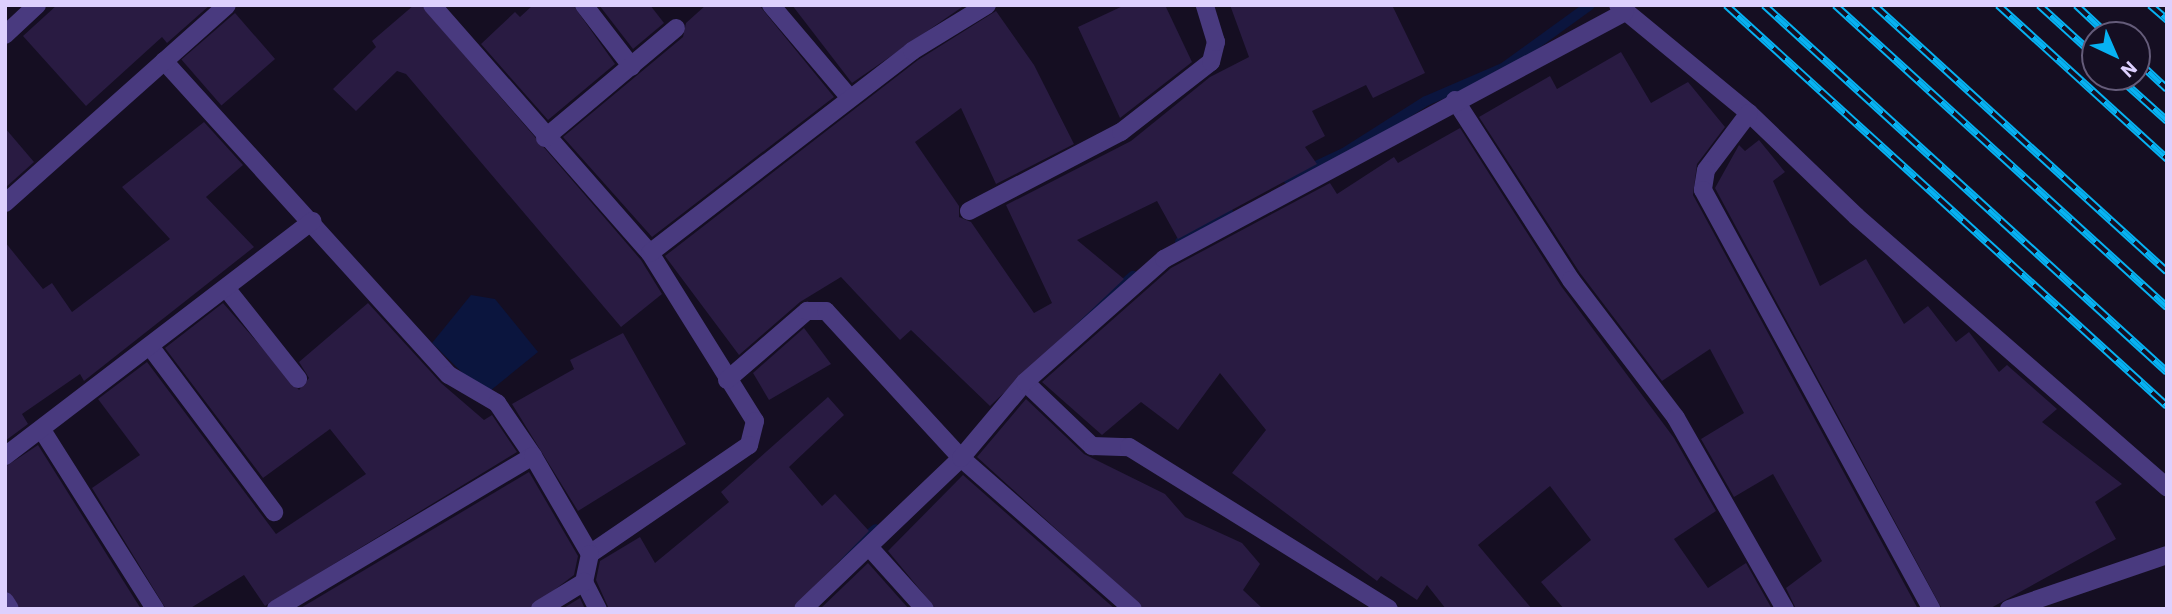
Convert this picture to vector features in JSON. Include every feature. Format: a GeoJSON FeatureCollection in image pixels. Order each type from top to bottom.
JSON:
{"type":"FeatureCollection","features":[{"type":"Feature","properties":{"kind":"street"},"geometry":{"type":"LineString","coordinates":[[5,35],[37,5]]}},
{"type":"Feature","properties":{"kind":"street"},"geometry":{"type":"LineString","coordinates":[[5,203],[227,5]]}},
{"type":"Feature","properties":{"kind":"street"},"geometry":{"type":"LineString","coordinates":[[432,5],[545,138],[650,253],[755,421],[755,438],[590,554]]}},
{"type":"Feature","properties":{"kind":"street"},"geometry":{"type":"LineString","coordinates":[[584,5],[632,67]]}},
{"type":"Feature","properties":{"kind":"street"},"geometry":{"type":"LineString","coordinates":[[771,5],[850,98]]}},
{"type":"Feature","properties":{"kind":"street"},"geometry":{"type":"LineString","coordinates":[[650,253],[850,98],[987,5]]}},
{"type":"Feature","properties":{"kind":"street"},"geometry":{"type":"LineString","coordinates":[[969,211],[1121,132],[1211,62],[1216,42],[1205,5]]}},
{"type":"Feature","properties":{"kind":"street"},"geometry":{"type":"LineString","coordinates":[[803,609],[870,548],[961,458],[1025,382],[1164,259],[1622,9],[1749,113],[1856,216],[2167,487]]}},
{"type":"Feature","properties":{"kind":"street"},"geometry":{"type":"LineString","coordinates":[[545,138],[676,28]]}},
{"type":"Feature","properties":{"kind":"street"},"geometry":{"type":"LineString","coordinates":[[163,61],[312,220],[449,375],[497,403],[533,456],[590,554],[584,582],[598,609]]}},
{"type":"Feature","properties":{"kind":"street"},"geometry":{"type":"LineString","coordinates":[[1455,100],[1571,280],[1684,430],[1785,609]]}},
{"type":"Feature","properties":{"kind":"street"},"geometry":{"type":"LineString","coordinates":[[1749,113],[1706,170],[1703,190],[1931,609]]}},
{"type":"Feature","properties":{"kind":"street"},"geometry":{"type":"LineString","coordinates":[[5,456],[152,349],[312,220]]}},
{"type":"Feature","properties":{"kind":"street"},"geometry":{"type":"LineString","coordinates":[[226,288],[298,379]]}},
{"type":"Feature","properties":{"kind":"street"},"geometry":{"type":"LineString","coordinates":[[727,380],[807,311],[826,311],[961,458],[1133,609]]}},
{"type":"Feature","properties":{"kind":"street"},"geometry":{"type":"LineString","coordinates":[[152,349],[274,512]]}},
{"type":"Feature","properties":{"kind":"street"},"geometry":{"type":"LineString","coordinates":[[1025,382],[1092,446],[1129,447],[1389,609]]}},
{"type":"Feature","properties":{"kind":"street"},"geometry":{"type":"LineString","coordinates":[[42,430],[155,609]]}},
{"type":"Feature","properties":{"kind":"street"},"geometry":{"type":"LineString","coordinates":[[276,609],[533,456]]}},
{"type":"Feature","properties":{"kind":"street"},"geometry":{"type":"LineString","coordinates":[[870,548],[925,609]]}},
{"type":"Feature","properties":{"kind":"street"},"geometry":{"type":"LineString","coordinates":[[2009,609],[2167,555]]}},
{"type":"Feature","properties":{"kind":"street"},"geometry":{"type":"LineString","coordinates":[[540,609],[584,582]]}},
{"type":"Feature","properties":{"kind":"street"},"geometry":{"type":"LineString","coordinates":[[5,601],[10,609]]}},
{"type":"Feature","properties":{"kind":"water"},"geometry":{"type":"Polygon","coordinates":[[[471,295],[495,299],[538,352],[485,395],[432,343],[471,295]]]}},
{"type":"Feature","properties":{"kind":"building"},"geometry":{"type":"Polygon","coordinates":[[[57,5],[210,5],[167,43],[162,37],[86,106],[23,36],[57,5]]]}},
{"type":"Feature","properties":{"kind":"building"},"geometry":{"type":"Polygon","coordinates":[[[414,5],[421,5],[641,260],[662,294],[621,327],[406,74],[397,71],[356,111],[333,89],[376,47],[372,41],[414,5]]]}},
{"type":"Feature","properties":{"kind":"building"},"geometry":{"type":"Polygon","coordinates":[[[533,5],[573,5],[615,64],[548,120],[481,44],[515,12],[520,17],[533,5]]]}},
{"type":"Feature","properties":{"kind":"building"},"geometry":{"type":"Polygon","coordinates":[[[599,5],[650,5],[664,23],[633,49],[599,5]]]}},
{"type":"Feature","properties":{"kind":"building"},"geometry":{"type":"Polygon","coordinates":[[[706,5],[759,5],[834,97],[652,237],[563,137],[683,37],[686,23],[706,5]]]}},
{"type":"Feature","properties":{"kind":"building"},"geometry":{"type":"Polygon","coordinates":[[[792,5],[965,5],[852,83],[792,5]]]}},
{"type":"Feature","properties":{"kind":"building"},"geometry":{"type":"Polygon","coordinates":[[[1125,5],[1165,5],[1192,62],[1120,118],[1078,27],[1125,5]]]}},
{"type":"Feature","properties":{"kind":"building"},"geometry":{"type":"Polygon","coordinates":[[[1230,5],[1392,5],[1425,73],[1373,98],[1366,85],[1312,111],[1325,136],[1305,147],[1317,164],[1178,239],[1157,201],[1077,240],[1124,279],[990,406],[911,330],[900,340],[841,277],[800,302],[739,355],[665,256],[918,60],[996,11],[1034,65],[1074,144],[996,184],[961,108],[915,142],[959,206],[959,217],[971,222],[1034,313],[1052,303],[1006,205],[1131,141],[1210,77],[1249,57],[1230,5]]]}},
{"type":"Feature","properties":{"kind":"building"},"geometry":{"type":"Polygon","coordinates":[[[235,13],[275,59],[221,106],[181,60],[235,13]]]}},
{"type":"Feature","properties":{"kind":"building"},"geometry":{"type":"Polygon","coordinates":[[[1621,52],[1651,103],[1688,82],[1725,127],[1697,164],[1693,195],[1918,609],[1796,609],[1786,588],[1822,561],[1773,474],[1734,497],[1701,439],[1744,413],[1710,349],[1662,381],[1580,273],[1479,117],[1550,76],[1557,89],[1621,52]]]}},
{"type":"Feature","properties":{"kind":"building"},"geometry":{"type":"Polygon","coordinates":[[[204,122],[243,165],[206,197],[254,247],[84,381],[80,374],[22,414],[28,424],[5,441],[5,242],[43,289],[52,283],[72,312],[170,239],[122,187],[204,122]]]}},
{"type":"Feature","properties":{"kind":"building"},"geometry":{"type":"Polygon","coordinates":[[[5,128],[34,162],[5,188],[5,128]]]}},
{"type":"Feature","properties":{"kind":"building"},"geometry":{"type":"Polygon","coordinates":[[[1460,128],[1561,286],[1674,438],[1716,511],[1674,539],[1708,588],[1746,563],[1772,609],[1564,609],[1541,582],[1591,540],[1550,486],[1478,545],[1532,609],[1446,609],[1427,585],[1417,600],[1381,576],[1377,581],[1232,473],[1266,430],[1220,373],[1178,430],[1141,402],[1102,435],[1042,382],[1171,268],[1330,183],[1337,194],[1394,157],[1398,163],[1460,128]]]}},
{"type":"Feature","properties":{"kind":"building"},"geometry":{"type":"Polygon","coordinates":[[[1759,140],[1785,172],[1773,181],[1820,286],[1866,259],[1904,324],[1928,306],[1956,342],[1969,332],[1999,372],[2007,365],[2057,409],[2042,422],[2122,484],[2095,502],[2116,539],[1989,609],[1942,609],[1715,188],[1739,145],[1745,151],[1759,140]]]}},
{"type":"Feature","properties":{"kind":"building"},"geometry":{"type":"Polygon","coordinates":[[[223,303],[299,390],[309,378],[299,362],[368,303],[441,383],[484,420],[492,415],[517,452],[265,606],[244,575],[189,609],[166,609],[92,488],[140,455],[98,399],[147,362],[276,534],[366,474],[330,429],[263,478],[165,348],[223,303]]]}},
{"type":"Feature","properties":{"kind":"building"},"geometry":{"type":"Polygon","coordinates":[[[804,328],[831,364],[769,400],[753,373],[804,328]]]}},
{"type":"Feature","properties":{"kind":"building"},"geometry":{"type":"Polygon","coordinates":[[[623,333],[686,444],[578,511],[512,404],[574,369],[570,360],[623,333]]]}},
{"type":"Feature","properties":{"kind":"building"},"geometry":{"type":"Polygon","coordinates":[[[828,397],[844,415],[789,467],[822,506],[835,494],[869,531],[792,609],[609,609],[596,580],[600,561],[640,537],[655,563],[729,502],[721,492],[828,397]]]}},
{"type":"Feature","properties":{"kind":"building"},"geometry":{"type":"Polygon","coordinates":[[[1026,399],[1084,454],[1165,494],[1185,517],[1242,543],[1260,564],[1243,590],[1263,609],[1144,609],[977,457],[1026,399]]]}},
{"type":"Feature","properties":{"kind":"building"},"geometry":{"type":"Polygon","coordinates":[[[38,445],[141,609],[21,609],[5,590],[5,467],[38,445]]]}},
{"type":"Feature","properties":{"kind":"building"},"geometry":{"type":"Polygon","coordinates":[[[529,472],[578,556],[574,575],[529,609],[299,609],[529,472]]]}},
{"type":"Feature","properties":{"kind":"building"},"geometry":{"type":"Polygon","coordinates":[[[963,475],[1115,609],[936,609],[888,551],[963,475]]]}},
{"type":"Feature","properties":{"kind":"building"},"geometry":{"type":"Polygon","coordinates":[[[868,563],[909,609],[820,609],[868,563]]]}},
{"type":"Feature","properties":{"kind":"building"},"geometry":{"type":"Polygon","coordinates":[[[580,598],[585,609],[562,609],[580,598]]]}},
{"type":"Feature","properties":{"kind":"waterway"},"geometry":{"type":"LineString","coordinates":[[1288,179],[1344,153],[1426,101],[1503,68],[1590,5]]}},
{"type":"Feature","properties":{"kind":"waterway"},"geometry":{"type":"LineString","coordinates":[[1180,242],[1228,211]]}},
{"type":"Feature","properties":{"kind":"waterway"},"geometry":{"type":"LineString","coordinates":[[1061,339],[1133,276]]}},
{"type":"Feature","properties":{"kind":"waterway"},"geometry":{"type":"LineString","coordinates":[[842,556],[876,529]]}},
{"type":"Feature","properties":{"kind":"railway"},"geometry":{"type":"LineString","coordinates":[[1726,5],[2167,406]]}},
{"type":"Feature","properties":{"kind":"railway"},"geometry":{"type":"LineString","coordinates":[[1764,5],[2167,372]]}},
{"type":"Feature","properties":{"kind":"railway"},"geometry":{"type":"LineString","coordinates":[[1835,5],[2167,307]]}},
{"type":"Feature","properties":{"kind":"railway"},"geometry":{"type":"LineString","coordinates":[[1874,5],[2167,272]]}},
{"type":"Feature","properties":{"kind":"railway"},"geometry":{"type":"LineString","coordinates":[[1998,5],[2167,159]]}},
{"type":"Feature","properties":{"kind":"railway"},"geometry":{"type":"LineString","coordinates":[[2039,5],[2081,43]]}},
{"type":"Feature","properties":{"kind":"railway"},"geometry":{"type":"LineString","coordinates":[[2076,5],[2093,21]]}},
{"type":"Feature","properties":{"kind":"railway"},"geometry":{"type":"LineString","coordinates":[[2150,5],[2167,20]]}},
{"type":"Feature","properties":{"kind":"railway"},"geometry":{"type":"LineString","coordinates":[[2151,74],[2167,89]]}},
{"type":"Feature","properties":{"kind":"railway"},"geometry":{"type":"LineString","coordinates":[[2134,91],[2167,121]]}}]}
